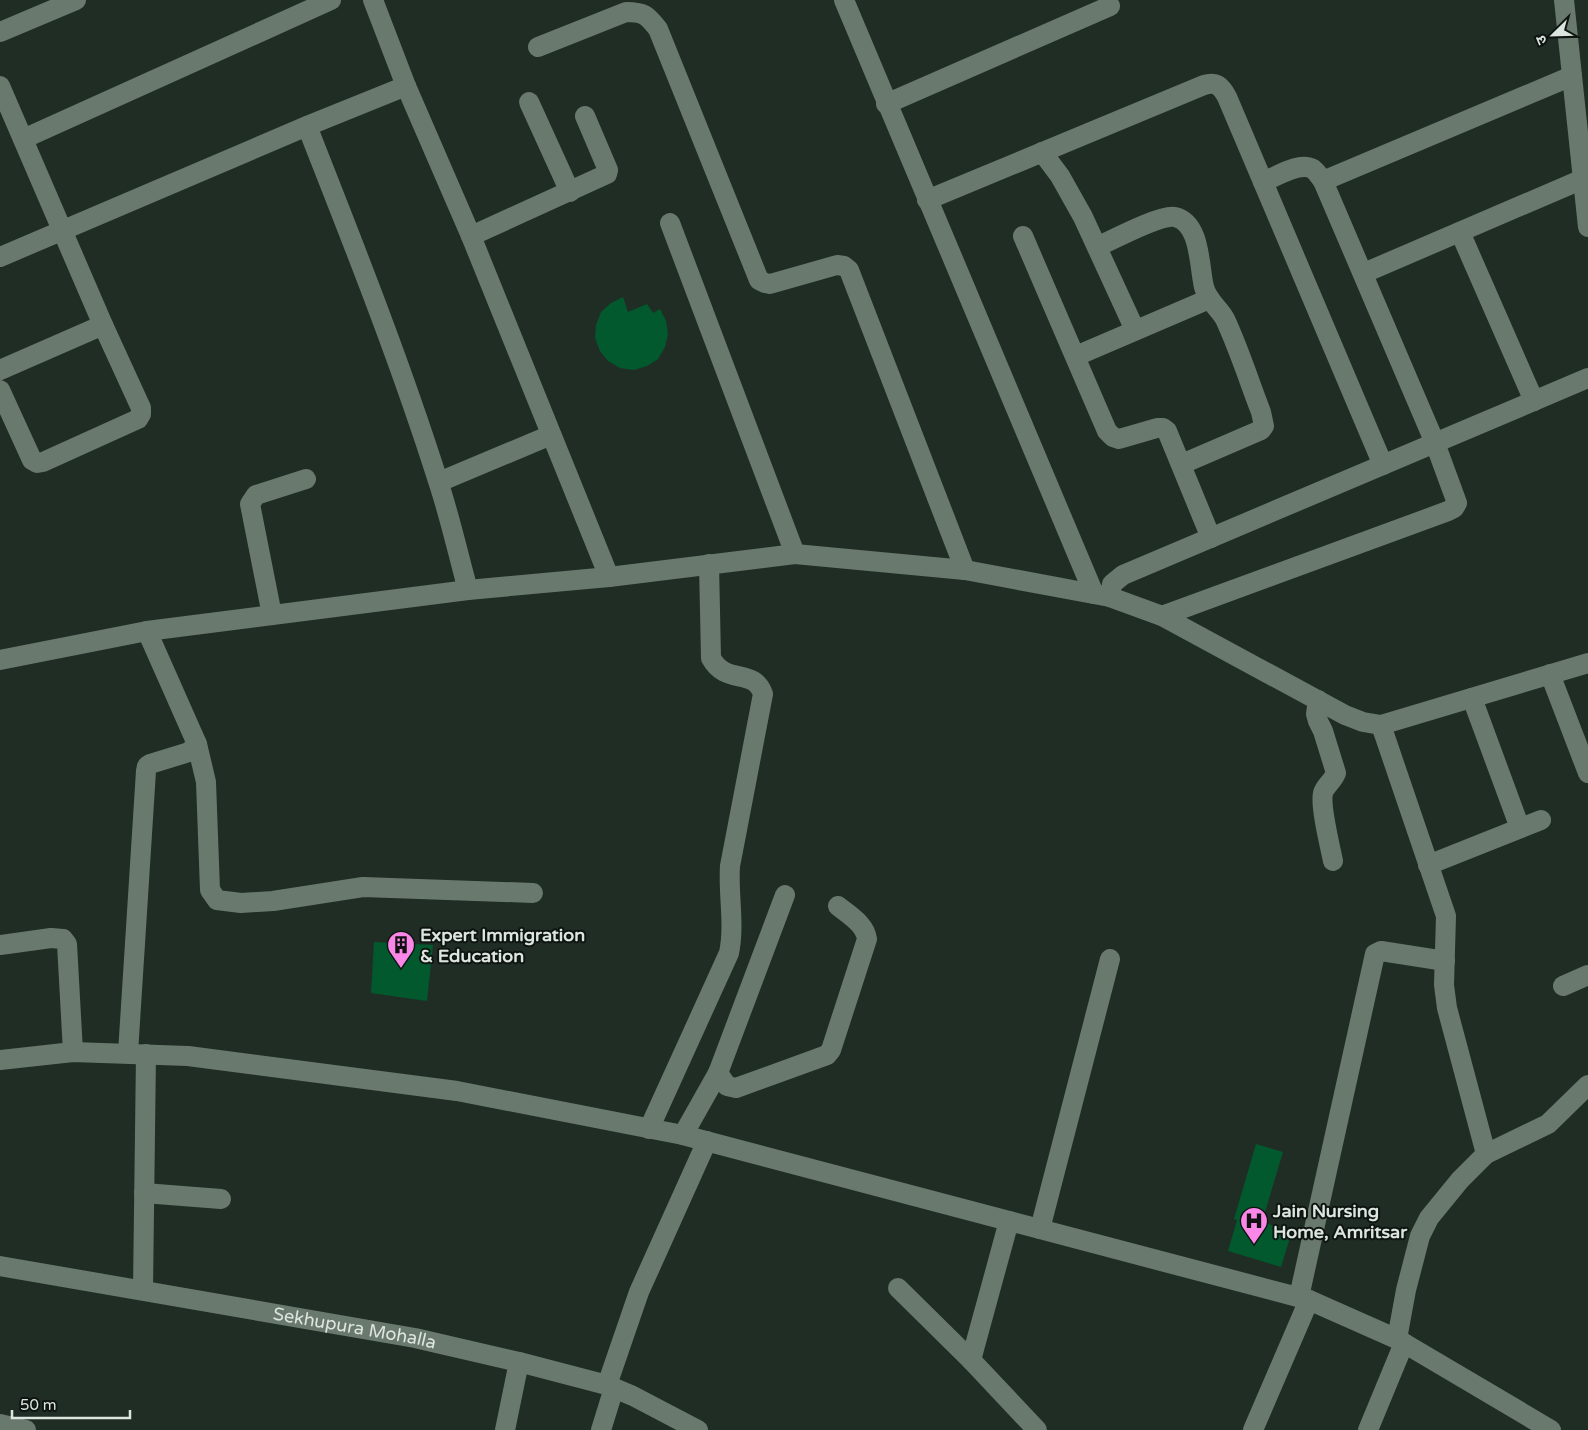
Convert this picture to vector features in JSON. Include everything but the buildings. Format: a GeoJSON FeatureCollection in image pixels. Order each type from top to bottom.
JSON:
{"type":"FeatureCollection","features":[{"type":"Feature","properties":{"kind":"street"},"geometry":{"type":"LineString","coordinates":[[0,32],[76,0]]}},
{"type":"Feature","properties":{"kind":"street"},"geometry":{"type":"LineString","coordinates":[[23,139],[331,0]]}},
{"type":"Feature","properties":{"kind":"street"},"geometry":{"type":"LineString","coordinates":[[373,0],[406,86],[471,236],[609,577]]}},
{"type":"Feature","properties":{"kind":"street"},"geometry":{"type":"LineString","coordinates":[[844,0],[927,200],[1102,596]]}},
{"type":"Feature","properties":{"kind":"street"},"geometry":{"type":"LineString","coordinates":[[1564,0],[1588,226]]}},
{"type":"Feature","properties":{"kind":"street"},"geometry":{"type":"LineString","coordinates":[[538,47],[624,6],[650,18],[658,29],[760,280],[770,284],[836,265],[844,266],[849,270],[965,570]]}},
{"type":"Feature","properties":{"kind":"street"},"geometry":{"type":"LineString","coordinates":[[886,104],[1110,6]]}},
{"type":"Feature","properties":{"kind":"street"},"geometry":{"type":"LineString","coordinates":[[1324,181],[1572,76]]}},
{"type":"Feature","properties":{"kind":"street"},"geometry":{"type":"LineString","coordinates":[[927,200],[1211,82],[1217,84],[1223,89],[1383,465]]}},
{"type":"Feature","properties":{"kind":"street"},"geometry":{"type":"LineString","coordinates":[[0,86],[103,325],[141,408],[141,414],[138,419],[37,463],[32,460],[0,390]]}},
{"type":"Feature","properties":{"kind":"street"},"geometry":{"type":"LineString","coordinates":[[0,257],[307,126],[406,86]]}},
{"type":"Feature","properties":{"kind":"street"},"geometry":{"type":"LineString","coordinates":[[529,102],[570,192]]}},
{"type":"Feature","properties":{"kind":"street"},"geometry":{"type":"LineString","coordinates":[[471,236],[607,174],[608,170],[585,116]]}},
{"type":"Feature","properties":{"kind":"street"},"geometry":{"type":"LineString","coordinates":[[307,126],[396,360],[439,482],[468,590]]}},
{"type":"Feature","properties":{"kind":"street"},"geometry":{"type":"LineString","coordinates":[[1042,152],[1069,191],[1097,246],[1135,330]]}},
{"type":"Feature","properties":{"kind":"street"},"geometry":{"type":"LineString","coordinates":[[1162,616],[1454,508],[1458,502],[1435,443],[1324,181],[1315,170],[1306,166],[1298,167],[1263,182]]}},
{"type":"Feature","properties":{"kind":"street"},"geometry":{"type":"LineString","coordinates":[[1364,273],[1583,179]]}},
{"type":"Feature","properties":{"kind":"street"},"geometry":{"type":"LineString","coordinates":[[1097,246],[1161,218],[1173,216],[1181,219],[1188,225],[1197,247],[1204,288],[1209,299],[1224,316],[1228,326],[1261,412],[1264,426],[1256,433],[1182,464]]}},
{"type":"Feature","properties":{"kind":"street"},"geometry":{"type":"LineString","coordinates":[[670,223],[795,554]]}},
{"type":"Feature","properties":{"kind":"street"},"geometry":{"type":"LineString","coordinates":[[1460,232],[1534,401]]}},
{"type":"Feature","properties":{"kind":"street"},"geometry":{"type":"LineString","coordinates":[[1023,236],[1107,431],[1113,438],[1119,439],[1157,428],[1167,431],[1211,538]]}},
{"type":"Feature","properties":{"kind":"street"},"geometry":{"type":"LineString","coordinates":[[1076,356],[1209,299]]}},
{"type":"Feature","properties":{"kind":"street"},"geometry":{"type":"LineString","coordinates":[[0,370],[103,325]]}},
{"type":"Feature","properties":{"kind":"street"},"geometry":{"type":"LineString","coordinates":[[1102,596],[1123,575],[1588,378]]}},
{"type":"Feature","properties":{"kind":"street"},"geometry":{"type":"LineString","coordinates":[[439,482],[551,435]]}},
{"type":"Feature","properties":{"kind":"street"},"geometry":{"type":"LineString","coordinates":[[272,615],[250,504],[256,494],[306,479]]}},
{"type":"Feature","properties":{"kind":"street"},"geometry":{"type":"LineString","coordinates":[[0,660],[147,631],[468,590],[609,577],[795,554],[965,570],[1102,596],[1162,616],[1345,715],[1364,722],[1381,725],[1588,663]]}},
{"type":"Feature","properties":{"kind":"street"},"geometry":{"type":"LineString","coordinates":[[649,1128],[729,953],[732,938],[730,866],[763,694],[760,686],[754,680],[722,672],[716,667],[711,658],[709,564]]}},
{"type":"Feature","properties":{"kind":"street"},"geometry":{"type":"LineString","coordinates":[[147,631],[197,744],[206,782],[210,890],[217,900],[241,903],[273,902],[363,887],[533,893]]}},
{"type":"Feature","properties":{"kind":"street"},"geometry":{"type":"LineString","coordinates":[[1550,674],[1588,773]]}},
{"type":"Feature","properties":{"kind":"street"},"geometry":{"type":"LineString","coordinates":[[1472,698],[1520,828]]}},
{"type":"Feature","properties":{"kind":"street"},"geometry":{"type":"LineString","coordinates":[[1318,700],[1316,714],[1336,773],[1334,780],[1323,793],[1323,805],[1333,861]]}},
{"type":"Feature","properties":{"kind":"street"},"geometry":{"type":"LineString","coordinates":[[1381,725],[1446,916],[1444,985],[1448,1008],[1486,1154]]}},
{"type":"Feature","properties":{"kind":"street"},"geometry":{"type":"LineString","coordinates":[[143,1290],[144,1193],[137,1053],[146,771],[147,766],[150,764],[189,752],[197,744]]}},
{"type":"Feature","properties":{"kind":"street"},"geometry":{"type":"LineString","coordinates":[[1428,865],[1541,820]]}},
{"type":"Feature","properties":{"kind":"street"},"geometry":{"type":"LineString","coordinates":[[683,1135],[718,1073],[785,895]]}},
{"type":"Feature","properties":{"kind":"street"},"geometry":{"type":"LineString","coordinates":[[718,1073],[727,1086],[736,1088],[827,1055],[867,939],[862,927],[838,906]]}},
{"type":"Feature","properties":{"kind":"street"},"geometry":{"type":"LineString","coordinates":[[0,945],[51,938],[63,939],[67,944],[73,1052]]}},
{"type":"Feature","properties":{"kind":"street"},"geometry":{"type":"LineString","coordinates":[[1253,1430],[1304,1299],[1375,954],[1381,950],[1445,961]]}},
{"type":"Feature","properties":{"kind":"street"},"geometry":{"type":"LineString","coordinates":[[1040,1229],[1110,959]]}},
{"type":"Feature","properties":{"kind":"street"},"geometry":{"type":"LineString","coordinates":[[1563,986],[1588,975]]}},
{"type":"Feature","properties":{"kind":"street"},"geometry":{"type":"LineString","coordinates":[[0,1060],[73,1052],[188,1056],[457,1091],[683,1135],[1304,1299],[1401,1341],[1551,1430]]}},
{"type":"Feature","properties":{"kind":"street"},"geometry":{"type":"LineString","coordinates":[[1368,1430],[1401,1341],[1406,1290],[1423,1230],[1429,1218],[1460,1180],[1486,1154],[1548,1124],[1588,1085]]}},
{"type":"Feature","properties":{"kind":"street"},"geometry":{"type":"LineString","coordinates":[[601,1430],[610,1386],[639,1292],[707,1141]]}},
{"type":"Feature","properties":{"kind":"street"},"geometry":{"type":"LineString","coordinates":[[144,1193],[221,1199]]}},
{"type":"Feature","properties":{"kind":"street"},"geometry":{"type":"LineString","coordinates":[[971,1360],[1009,1221]]}},
{"type":"Feature","properties":{"kind":"street","name":"Sekhupura Mohalla"},"geometry":{"type":"LineString","coordinates":[[0,1266],[415,1338],[519,1362],[610,1386],[634,1396],[698,1430]]}},
{"type":"Feature","properties":{"kind":"street"},"geometry":{"type":"LineString","coordinates":[[898,1288],[971,1360],[1037,1430]]}},
{"type":"Feature","properties":{"kind":"street"},"geometry":{"type":"LineString","coordinates":[[505,1430],[519,1362]]}},
{"type":"Feature","properties":{"kind":"street"},"geometry":{"type":"LineString","coordinates":[[0,1424],[26,1430]]}},
{"type":"Feature","properties":{"kind":"place","name":"Expert Immigration & Education"},"geometry":{"type":"Point","coordinates":[401,969]}},
{"type":"Feature","properties":{"kind":"place","name":"Jain Nursing Home, Amritsar"},"geometry":{"type":"Point","coordinates":[1254,1245]}}]}
